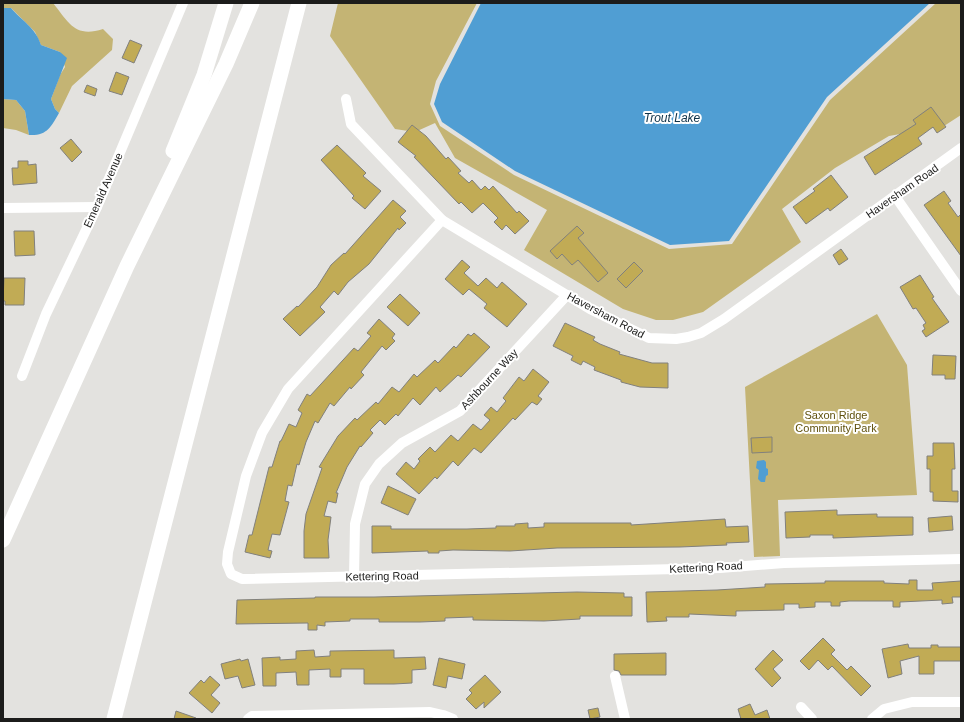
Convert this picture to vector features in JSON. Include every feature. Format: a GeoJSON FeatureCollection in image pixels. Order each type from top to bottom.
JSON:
{"type":"FeatureCollection","features":[{"type":"Feature","properties":{"kind":"highway"},"geometry":{"type":"LineString","coordinates":[[127,266],[204,75],[226,3]]}},
{"type":"Feature","properties":{"kind":"highway"},"geometry":{"type":"LineString","coordinates":[[3,540],[127,266],[226,64],[252,3]]}},
{"type":"Feature","properties":{"kind":"highway"},"geometry":{"type":"LineString","coordinates":[[114,719],[299,3]]}},
{"type":"Feature","properties":{"kind":"street","name":"Emerald Avenue"},"geometry":{"type":"LineString","coordinates":[[22,376],[46,314],[97,206],[183,3]]}},
{"type":"Feature","properties":{"kind":"street","name":"Haversham Road"},"geometry":{"type":"LineString","coordinates":[[346,98],[351,124],[442,220],[567,295],[627,328],[649,338],[676,339],[688,337],[701,333],[724,319],[961,148]]}},
{"type":"Feature","properties":{"kind":"street"},"geometry":{"type":"LineString","coordinates":[[895,196],[961,291]]}},
{"type":"Feature","properties":{"kind":"street"},"geometry":{"type":"LineString","coordinates":[[3,208],[97,206]]}},
{"type":"Feature","properties":{"kind":"street","name":"Kettering Road"},"geometry":{"type":"LineString","coordinates":[[442,220],[288,389],[262,433],[246,476],[228,552],[227,564],[231,574],[242,579],[354,577],[720,568],[784,563],[961,559]]}},
{"type":"Feature","properties":{"kind":"street","name":"Ashbourne Way"},"geometry":{"type":"LineString","coordinates":[[354,577],[355,524],[365,484],[379,464],[402,443],[460,411],[567,295]]}},
{"type":"Feature","properties":{"kind":"street"},"geometry":{"type":"LineString","coordinates":[[615,676],[625,719]]}},
{"type":"Feature","properties":{"kind":"street"},"geometry":{"type":"LineString","coordinates":[[872,719],[884,709],[912,702],[961,702]]}},
{"type":"Feature","properties":{"kind":"street"},"geometry":{"type":"LineString","coordinates":[[801,707],[812,719]]}},
{"type":"Feature","properties":{"kind":"street"},"geometry":{"type":"LineString","coordinates":[[250,718],[430,712],[453,719]]}},
{"type":"Feature","properties":{"kind":"green space"},"geometry":{"type":"Polygon","coordinates":[[[3,3],[53,3],[68,22],[79,30],[86,32],[103,29],[113,39],[112,50],[72,86],[59,113],[55,109],[51,99],[60,75],[65,67],[60,52],[41,45],[35,32],[11,8],[3,8],[3,3]]]}},
{"type":"Feature","properties":{"kind":"green space"},"geometry":{"type":"Polygon","coordinates":[[[338,3],[477,3],[436,81],[430,104],[440,126],[514,175],[669,249],[732,244],[830,100],[936,3],[961,3],[961,115],[944,126],[889,136],[835,168],[782,209],[801,242],[703,312],[673,320],[656,320],[623,309],[524,250],[547,210],[455,158],[435,123],[415,132],[395,129],[330,36],[338,3]]]}},
{"type":"Feature","properties":{"kind":"green space"},"geometry":{"type":"Polygon","coordinates":[[[3,99],[16,100],[25,111],[29,135],[16,130],[3,128],[3,99]]]}},
{"type":"Feature","properties":{"kind":"green space","name":"Saxon Ridge Community Park"},"geometry":{"type":"Polygon","coordinates":[[[877,314],[907,365],[917,495],[778,500],[780,556],[754,557],[745,387],[877,314]]]}},
{"type":"Feature","properties":{"kind":"water","name":"Trout Lake"},"geometry":{"type":"Polygon","coordinates":[[[481,3],[930,3],[827,97],[729,241],[670,245],[515,171],[442,122],[434,104],[440,84],[481,3]]]}},
{"type":"Feature","properties":{"kind":"water"},"geometry":{"type":"Polygon","coordinates":[[[3,8],[11,8],[32,29],[41,45],[60,52],[67,58],[51,99],[55,109],[59,113],[48,130],[40,134],[29,135],[25,111],[16,100],[3,99],[3,8]]]}},
{"type":"Feature","properties":{"kind":"water"},"geometry":{"type":"Polygon","coordinates":[[[764,460],[766,462],[766,468],[768,469],[768,475],[766,476],[765,482],[761,482],[758,479],[759,470],[756,468],[757,461],[764,460]]]}},
{"type":"Feature","properties":{"kind":"building"},"geometry":{"type":"Polygon","coordinates":[[[130,40],[142,45],[134,63],[122,58],[130,40]]]}},
{"type":"Feature","properties":{"kind":"building"},"geometry":{"type":"Polygon","coordinates":[[[116,72],[129,77],[122,95],[109,91],[116,72]]]}},
{"type":"Feature","properties":{"kind":"building"},"geometry":{"type":"Polygon","coordinates":[[[87,85],[97,89],[95,96],[84,92],[87,85]]]}},
{"type":"Feature","properties":{"kind":"building"},"geometry":{"type":"Polygon","coordinates":[[[931,107],[946,127],[937,133],[933,127],[918,138],[922,144],[875,175],[864,157],[916,124],[913,120],[931,107]]]}},
{"type":"Feature","properties":{"kind":"building"},"geometry":{"type":"Polygon","coordinates":[[[412,125],[426,136],[446,159],[448,157],[461,171],[458,173],[469,183],[472,180],[481,190],[485,186],[489,190],[493,186],[517,213],[519,211],[529,221],[515,234],[506,225],[502,230],[494,222],[498,218],[483,203],[472,213],[461,202],[459,204],[414,157],[416,156],[398,142],[412,125]]]}},
{"type":"Feature","properties":{"kind":"building"},"geometry":{"type":"Polygon","coordinates":[[[71,139],[82,152],[72,162],[60,148],[71,139]]]}},
{"type":"Feature","properties":{"kind":"building"},"geometry":{"type":"Polygon","coordinates":[[[337,145],[366,173],[363,176],[381,191],[365,209],[352,198],[354,196],[321,160],[337,145]]]}},
{"type":"Feature","properties":{"kind":"building"},"geometry":{"type":"Polygon","coordinates":[[[18,161],[28,161],[28,165],[36,164],[37,183],[13,185],[12,168],[18,168],[18,161]]]}},
{"type":"Feature","properties":{"kind":"building"},"geometry":{"type":"Polygon","coordinates":[[[831,175],[848,197],[830,211],[828,208],[806,224],[793,207],[815,191],[813,189],[831,175]]]}},
{"type":"Feature","properties":{"kind":"building"},"geometry":{"type":"Polygon","coordinates":[[[944,191],[951,201],[948,203],[958,217],[961,214],[961,256],[924,205],[944,191]]]}},
{"type":"Feature","properties":{"kind":"building"},"geometry":{"type":"Polygon","coordinates":[[[393,200],[406,211],[400,217],[406,223],[399,230],[398,228],[369,264],[348,282],[338,295],[334,291],[320,307],[325,312],[300,336],[283,319],[297,306],[298,307],[317,287],[331,265],[344,253],[345,254],[393,200]]]}},
{"type":"Feature","properties":{"kind":"building"},"geometry":{"type":"Polygon","coordinates":[[[577,226],[584,233],[578,238],[608,273],[598,282],[578,260],[572,265],[562,254],[557,259],[550,251],[577,226]]]}},
{"type":"Feature","properties":{"kind":"building"},"geometry":{"type":"Polygon","coordinates":[[[14,231],[34,231],[35,255],[15,256],[14,231]]]}},
{"type":"Feature","properties":{"kind":"building"},"geometry":{"type":"Polygon","coordinates":[[[841,249],[848,259],[839,265],[833,255],[841,249]]]}},
{"type":"Feature","properties":{"kind":"building"},"geometry":{"type":"Polygon","coordinates":[[[462,260],[470,267],[464,273],[478,286],[486,278],[497,288],[502,282],[527,304],[507,327],[484,308],[487,304],[469,289],[463,295],[445,279],[462,260]]]}},
{"type":"Feature","properties":{"kind":"building"},"geometry":{"type":"Polygon","coordinates":[[[634,262],[643,271],[626,288],[617,279],[634,262]]]}},
{"type":"Feature","properties":{"kind":"building"},"geometry":{"type":"Polygon","coordinates":[[[920,275],[934,297],[932,298],[949,322],[926,337],[922,331],[925,329],[923,325],[926,323],[916,308],[913,309],[900,287],[920,275]]]}},
{"type":"Feature","properties":{"kind":"building"},"geometry":{"type":"Polygon","coordinates":[[[4,278],[25,278],[24,305],[5,305],[5,301],[3,301],[4,278]]]}},
{"type":"Feature","properties":{"kind":"building"},"geometry":{"type":"Polygon","coordinates":[[[400,294],[420,313],[408,326],[387,307],[400,294]]]}},
{"type":"Feature","properties":{"kind":"building"},"geometry":{"type":"Polygon","coordinates":[[[379,319],[395,334],[392,338],[395,341],[386,350],[382,346],[361,372],[364,375],[351,389],[350,387],[334,406],[330,403],[318,423],[315,421],[306,442],[299,465],[297,464],[292,486],[288,485],[285,501],[289,502],[280,535],[272,534],[268,550],[272,551],[270,558],[245,552],[249,535],[252,535],[269,467],[272,467],[280,441],[289,424],[296,427],[302,413],[298,410],[307,394],[310,396],[354,348],[358,351],[371,336],[367,333],[379,319]]]}},
{"type":"Feature","properties":{"kind":"building"},"geometry":{"type":"Polygon","coordinates":[[[565,323],[595,337],[593,340],[620,352],[619,354],[652,363],[668,363],[668,388],[640,387],[621,382],[621,380],[594,370],[595,367],[583,361],[581,365],[571,360],[573,356],[553,346],[565,323]]]}},
{"type":"Feature","properties":{"kind":"building"},"geometry":{"type":"Polygon","coordinates":[[[474,333],[490,347],[461,377],[458,375],[440,392],[436,387],[420,405],[413,398],[398,416],[396,414],[385,425],[380,420],[370,430],[373,433],[361,447],[360,446],[347,467],[336,493],[338,493],[336,503],[328,501],[324,516],[331,517],[328,540],[329,558],[304,558],[304,531],[306,514],[322,468],[319,467],[338,436],[355,418],[357,420],[376,402],[378,404],[392,387],[399,392],[414,374],[417,377],[435,360],[438,363],[454,346],[456,348],[468,334],[471,336],[474,333]]]}},
{"type":"Feature","properties":{"kind":"building"},"geometry":{"type":"Polygon","coordinates":[[[933,355],[956,356],[955,379],[945,379],[945,375],[932,375],[933,355]]]}},
{"type":"Feature","properties":{"kind":"building"},"geometry":{"type":"Polygon","coordinates":[[[533,369],[549,382],[538,396],[542,399],[537,405],[532,402],[515,420],[513,418],[481,453],[474,448],[458,466],[453,461],[437,479],[435,477],[419,494],[396,474],[406,462],[414,469],[420,461],[418,459],[430,447],[435,452],[451,435],[458,441],[473,424],[481,430],[490,420],[484,415],[491,407],[497,412],[506,401],[503,398],[519,377],[524,381],[533,369]]]}},
{"type":"Feature","properties":{"kind":"building"},"geometry":{"type":"Polygon","coordinates":[[[772,437],[772,452],[752,453],[751,438],[772,437]]]}},
{"type":"Feature","properties":{"kind":"building"},"geometry":{"type":"Polygon","coordinates":[[[933,443],[954,443],[955,469],[952,469],[952,491],[958,491],[958,502],[933,501],[933,492],[930,492],[930,469],[927,469],[927,456],[933,456],[933,443]]]}},
{"type":"Feature","properties":{"kind":"building"},"geometry":{"type":"Polygon","coordinates":[[[388,486],[416,499],[408,515],[381,503],[388,486]]]}},
{"type":"Feature","properties":{"kind":"building"},"geometry":{"type":"Polygon","coordinates":[[[837,510],[837,515],[877,514],[877,517],[913,517],[913,535],[833,538],[833,535],[810,535],[810,537],[786,538],[785,512],[837,510]]]}},
{"type":"Feature","properties":{"kind":"building"},"geometry":{"type":"Polygon","coordinates":[[[952,516],[953,530],[929,532],[928,518],[952,516]]]}},
{"type":"Feature","properties":{"kind":"building"},"geometry":{"type":"Polygon","coordinates":[[[725,519],[726,527],[748,526],[749,542],[726,543],[727,545],[680,547],[557,548],[510,551],[453,550],[439,551],[439,553],[428,553],[428,551],[372,553],[372,526],[391,526],[391,529],[467,529],[496,528],[496,526],[515,526],[515,524],[528,523],[528,528],[544,527],[544,523],[631,523],[631,525],[725,519]]]}},
{"type":"Feature","properties":{"kind":"building"},"geometry":{"type":"Polygon","coordinates":[[[909,580],[917,580],[917,590],[933,590],[932,583],[961,581],[961,597],[952,597],[953,603],[942,604],[942,600],[900,602],[900,607],[893,607],[893,601],[849,601],[840,602],[840,606],[831,606],[831,602],[815,602],[815,607],[799,608],[799,604],[784,604],[784,610],[736,611],[736,616],[689,614],[689,617],[666,617],[667,621],[647,622],[646,592],[717,590],[765,587],[765,584],[825,583],[825,581],[884,581],[884,583],[909,584],[909,580]]]}},
{"type":"Feature","properties":{"kind":"building"},"geometry":{"type":"Polygon","coordinates":[[[577,592],[624,593],[624,597],[632,597],[632,616],[580,616],[580,619],[544,621],[473,620],[473,617],[445,618],[445,621],[420,622],[379,622],[379,619],[350,619],[350,621],[325,622],[325,626],[317,625],[317,630],[308,630],[308,623],[236,624],[237,600],[577,592]]]}},
{"type":"Feature","properties":{"kind":"building"},"geometry":{"type":"Polygon","coordinates":[[[823,638],[835,650],[831,654],[847,670],[851,666],[871,686],[861,696],[832,666],[828,670],[818,660],[809,670],[800,661],[823,638]]]}},
{"type":"Feature","properties":{"kind":"building"},"geometry":{"type":"Polygon","coordinates":[[[908,644],[909,648],[931,648],[931,645],[938,645],[938,647],[961,647],[961,661],[934,661],[934,674],[919,674],[919,656],[900,661],[902,674],[888,678],[882,649],[908,644]]]}},
{"type":"Feature","properties":{"kind":"building"},"geometry":{"type":"Polygon","coordinates":[[[314,650],[315,657],[330,656],[330,651],[394,650],[394,658],[425,657],[426,669],[412,670],[412,683],[364,684],[364,669],[341,669],[341,677],[330,677],[330,669],[309,670],[309,685],[297,685],[296,672],[276,673],[276,686],[263,686],[262,658],[280,657],[280,660],[296,659],[296,651],[314,650]]]}},
{"type":"Feature","properties":{"kind":"building"},"geometry":{"type":"Polygon","coordinates":[[[773,650],[783,660],[773,669],[781,678],[772,687],[755,669],[773,650]]]}},
{"type":"Feature","properties":{"kind":"building"},"geometry":{"type":"Polygon","coordinates":[[[666,653],[666,675],[621,675],[619,671],[614,670],[614,654],[666,653]]]}},
{"type":"Feature","properties":{"kind":"building"},"geometry":{"type":"Polygon","coordinates":[[[439,658],[465,664],[462,679],[448,676],[446,688],[433,685],[439,658]]]}},
{"type":"Feature","properties":{"kind":"building"},"geometry":{"type":"Polygon","coordinates":[[[240,659],[241,661],[248,659],[255,685],[242,688],[238,676],[225,679],[221,664],[240,659]]]}},
{"type":"Feature","properties":{"kind":"building"},"geometry":{"type":"Polygon","coordinates":[[[485,675],[501,692],[484,708],[484,702],[476,709],[466,699],[472,693],[469,690],[485,675]]]}},
{"type":"Feature","properties":{"kind":"building"},"geometry":{"type":"Polygon","coordinates":[[[210,676],[220,685],[211,695],[220,703],[212,713],[189,693],[201,680],[204,683],[210,676]]]}},
{"type":"Feature","properties":{"kind":"building"},"geometry":{"type":"Polygon","coordinates":[[[750,704],[755,715],[767,710],[770,719],[741,719],[738,709],[750,704]]]}},
{"type":"Feature","properties":{"kind":"building"},"geometry":{"type":"Polygon","coordinates":[[[598,708],[600,717],[590,719],[588,710],[598,708]]]}},
{"type":"Feature","properties":{"kind":"building"},"geometry":{"type":"Polygon","coordinates":[[[176,711],[196,718],[196,719],[174,719],[176,711]]]}}]}
